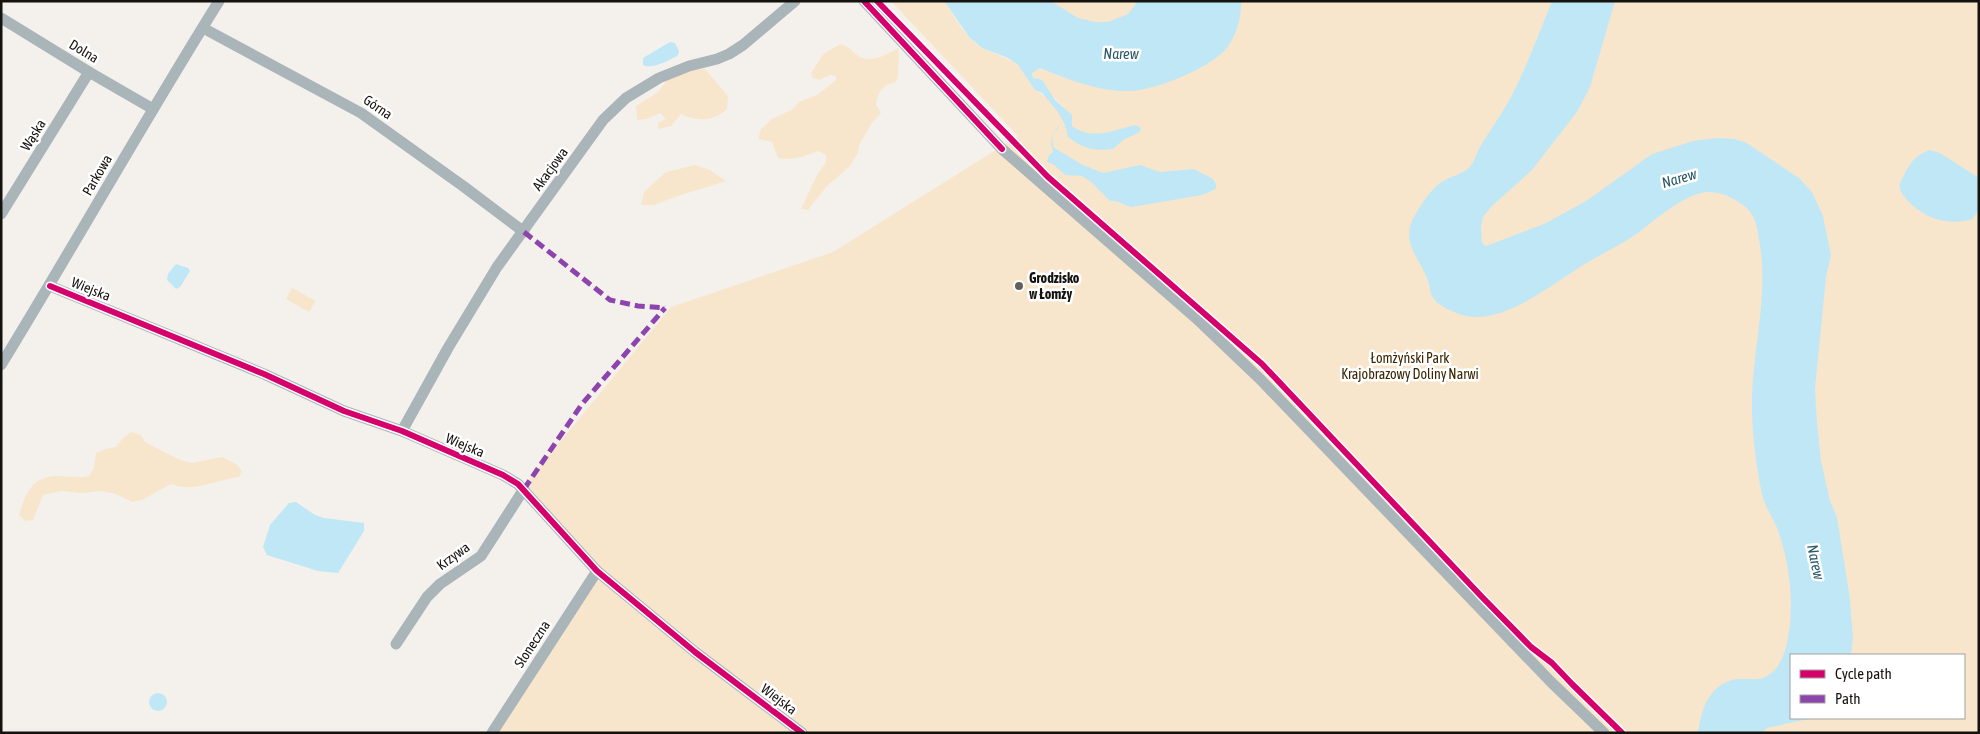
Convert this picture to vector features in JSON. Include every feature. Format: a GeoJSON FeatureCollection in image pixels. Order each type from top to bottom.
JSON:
{"type":"FeatureCollection","features":[{"type":"Feature","properties":{"kind":"street","name":"Parkowa"},"geometry":{"type":"LineString","coordinates":[[1,365],[50,286],[152,109],[219,1]]}},
{"type":"Feature","properties":{"kind":"street","name":"Akacjowa"},"geometry":{"type":"LineString","coordinates":[[402,431],[448,348],[497,267],[603,120],[626,98],[674,71],[729,54],[743,45],[795,1]]}},
{"type":"Feature","properties":{"kind":"street"},"geometry":{"type":"LineString","coordinates":[[864,1],[1002,149],[1196,318],[1260,379],[1551,682],[1604,733]]}},
{"type":"Feature","properties":{"kind":"street","name":"Dolna"},"geometry":{"type":"LineString","coordinates":[[1,18],[152,109]]}},
{"type":"Feature","properties":{"kind":"street","name":"Górna"},"geometry":{"type":"LineString","coordinates":[[202,28],[361,113],[456,180],[524,232]]}},
{"type":"Feature","properties":{"kind":"street","name":"Wąska"},"geometry":{"type":"LineString","coordinates":[[1,214],[89,72]]}},
{"type":"Feature","properties":{"kind":"street","name":"Wiejska"},"geometry":{"type":"LineString","coordinates":[[50,286],[264,374],[344,410],[402,431],[503,476],[524,488],[597,571],[790,729],[802,733]]}},
{"type":"Feature","properties":{"kind":"street","name":"Krzywa"},"geometry":{"type":"LineString","coordinates":[[396,644],[434,589],[481,556],[524,488]]}},
{"type":"Feature","properties":{"kind":"street","name":"Słoneczna"},"geometry":{"type":"LineString","coordinates":[[492,733],[597,571]]}},
{"type":"Feature","properties":{"kind":"green space","name":"Łomżyński Park Krajobrazowy Doliny Narwi"},"geometry":{"type":"Polygon","coordinates":[[[891,1],[944,1],[961,28],[972,40],[984,49],[1016,64],[1037,91],[1064,107],[1050,94],[1043,81],[1033,78],[1032,71],[1040,68],[1087,84],[978,1],[1979,1],[1979,733],[486,733],[597,565],[523,487],[671,307],[833,252],[1018,136],[891,1]]]}},
{"type":"Feature","properties":{"kind":"green space"},"geometry":{"type":"Polygon","coordinates":[[[841,44],[862,58],[867,59],[878,58],[899,48],[898,76],[896,82],[888,85],[880,92],[876,104],[881,113],[872,123],[849,167],[827,186],[808,210],[801,209],[817,175],[826,162],[826,155],[818,151],[793,158],[778,158],[772,142],[758,139],[761,129],[772,119],[793,109],[799,102],[817,95],[836,80],[836,76],[830,75],[820,80],[813,78],[811,73],[824,53],[841,44]]]}},
{"type":"Feature","properties":{"kind":"green space"},"geometry":{"type":"Polygon","coordinates":[[[705,69],[728,96],[727,109],[722,113],[705,119],[681,114],[671,126],[658,129],[658,123],[666,119],[660,113],[647,119],[637,120],[636,106],[658,92],[668,79],[689,70],[705,69]]]}},
{"type":"Feature","properties":{"kind":"green space"},"geometry":{"type":"Polygon","coordinates":[[[695,165],[710,170],[726,181],[654,205],[641,205],[644,192],[666,172],[695,165]]]}},
{"type":"Feature","properties":{"kind":"green space"},"geometry":{"type":"Polygon","coordinates":[[[292,288],[316,301],[309,312],[286,299],[292,288]]]}},
{"type":"Feature","properties":{"kind":"green space"},"geometry":{"type":"Polygon","coordinates":[[[131,432],[141,435],[145,442],[178,459],[192,463],[222,457],[236,464],[242,471],[239,477],[197,487],[171,484],[142,500],[132,502],[116,494],[101,491],[82,493],[62,491],[43,495],[33,520],[25,521],[19,515],[28,492],[37,482],[51,476],[89,476],[94,468],[96,453],[116,447],[131,432]]]}},
{"type":"Feature","properties":{"kind":"water","name":"Narew"},"geometry":{"type":"Polygon","coordinates":[[[944,1],[1051,1],[1078,18],[1095,22],[1108,22],[1128,14],[1138,1],[1241,1],[1241,6],[1237,29],[1229,45],[1222,53],[1198,69],[1153,87],[1140,90],[1118,91],[1083,84],[1040,68],[1032,73],[1033,78],[1043,81],[1055,100],[1072,115],[1072,126],[1087,133],[1095,134],[1135,125],[1141,128],[1140,132],[1123,140],[1113,149],[1100,150],[1084,147],[1068,137],[1066,128],[1060,126],[1066,127],[1058,112],[1042,93],[1035,90],[1018,65],[1008,58],[982,48],[969,37],[944,1]]]}},
{"type":"Feature","properties":{"kind":"water","name":"Narew"},"geometry":{"type":"Polygon","coordinates":[[[1552,1],[1615,1],[1590,87],[1577,112],[1532,170],[1492,206],[1483,217],[1481,227],[1482,243],[1486,246],[1544,224],[1586,201],[1652,154],[1693,141],[1717,138],[1745,142],[1799,178],[1812,192],[1823,216],[1831,255],[1826,277],[1815,389],[1817,422],[1821,461],[1830,501],[1837,517],[1850,599],[1853,639],[1851,654],[1790,654],[1790,719],[1808,719],[1767,728],[1761,733],[1698,733],[1704,707],[1719,686],[1736,679],[1762,678],[1775,670],[1786,648],[1790,624],[1791,600],[1787,563],[1777,528],[1763,498],[1754,447],[1752,395],[1762,298],[1762,259],[1755,220],[1750,211],[1725,195],[1706,192],[1692,196],[1666,211],[1629,239],[1585,264],[1524,303],[1489,316],[1472,317],[1456,313],[1438,304],[1432,295],[1428,281],[1412,248],[1409,235],[1410,227],[1418,210],[1435,187],[1443,181],[1465,171],[1472,164],[1480,147],[1511,97],[1552,1]]]}},
{"type":"Feature","properties":{"kind":"water"},"geometry":{"type":"Polygon","coordinates":[[[670,42],[675,43],[679,51],[678,55],[666,62],[650,66],[643,65],[643,58],[670,42]]]}},
{"type":"Feature","properties":{"kind":"water"},"geometry":{"type":"Polygon","coordinates":[[[1052,136],[1053,147],[1081,164],[1103,173],[1140,165],[1160,172],[1194,169],[1213,179],[1216,189],[1202,195],[1132,207],[1110,201],[1091,182],[1082,176],[1065,175],[1053,164],[1047,162],[1049,155],[1053,152],[1052,136]]]}},
{"type":"Feature","properties":{"kind":"water"},"geometry":{"type":"Polygon","coordinates":[[[1929,150],[1940,153],[1979,178],[1979,209],[1973,219],[1954,222],[1937,219],[1914,207],[1902,194],[1900,183],[1912,162],[1929,150]]]}},
{"type":"Feature","properties":{"kind":"water"},"geometry":{"type":"Polygon","coordinates":[[[176,264],[188,268],[190,271],[180,287],[176,289],[167,280],[168,274],[176,264]]]}},
{"type":"Feature","properties":{"kind":"water"},"geometry":{"type":"Polygon","coordinates":[[[296,502],[315,515],[324,518],[364,523],[364,531],[338,573],[318,571],[267,555],[263,547],[270,525],[289,503],[296,502]]]}},
{"type":"Feature","properties":{"kind":"water"},"geometry":{"type":"Polygon","coordinates":[[[158,693],[164,696],[167,702],[164,708],[158,711],[152,708],[149,702],[152,696],[158,693]]]}},
{"type":"Feature","properties":{"kind":"marked path"},"geometry":{"type":"LineString","coordinates":[[524,232],[610,300],[638,306],[665,308]]}},
{"type":"Feature","properties":{"kind":"marked path"},"geometry":{"type":"LineString","coordinates":[[524,489],[582,404],[665,308]]}},
{"type":"Feature","properties":{"kind":"cycle path"},"geometry":{"type":"LineString","coordinates":[[864,1],[1002,149]]}},
{"type":"Feature","properties":{"kind":"cycle path"},"geometry":{"type":"LineString","coordinates":[[877,1],[1048,177],[1262,364],[1482,597],[1531,647],[1552,663],[1622,733]]}},
{"type":"Feature","properties":{"kind":"cycle path"},"geometry":{"type":"LineString","coordinates":[[50,286],[264,374],[344,411],[402,431],[503,475],[518,484],[597,571],[695,652],[802,733]]}},
{"type":"Feature","properties":{"kind":"place","name":"Grodzisko w Łomży"},"geometry":{"type":"Point","coordinates":[1019,286]}}]}
